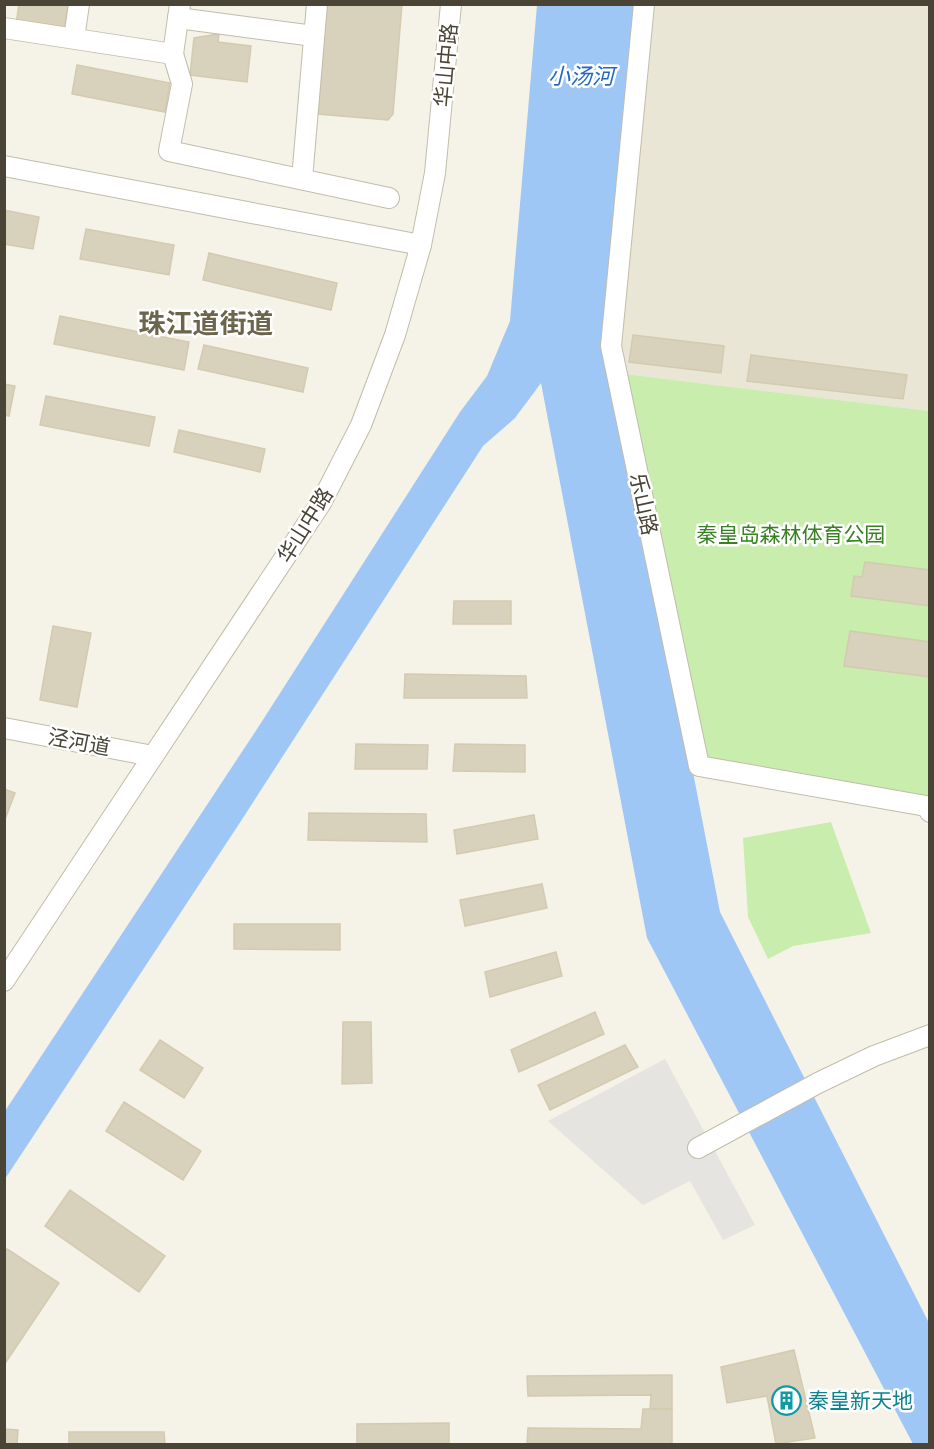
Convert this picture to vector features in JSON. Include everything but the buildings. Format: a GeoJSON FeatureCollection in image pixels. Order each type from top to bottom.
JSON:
{"type":"FeatureCollection","features":[{"type":"Feature","properties":{"kind":"street"},"geometry":{"type":"LineString","coordinates":[[74,39],[79,4]]}},
{"type":"Feature","properties":{"kind":"street"},"geometry":{"type":"LineString","coordinates":[[302,179],[317,4]]}},
{"type":"Feature","properties":{"kind":"street","name":"华山中路"},"geometry":{"type":"LineString","coordinates":[[4,981],[321,503],[361,425],[395,335],[421,245],[435,173],[451,4]]}},
{"type":"Feature","properties":{"kind":"street","name":"乐山路"},"geometry":{"type":"LineString","coordinates":[[644,4],[611,346],[699,766],[926,806],[930,812]]}},
{"type":"Feature","properties":{"kind":"street"},"geometry":{"type":"LineString","coordinates":[[314,36],[179,11],[173,54],[182,84],[169,151],[389,198]]}},
{"type":"Feature","properties":{"kind":"street"},"geometry":{"type":"LineString","coordinates":[[4,28],[173,54]]}},
{"type":"Feature","properties":{"kind":"street"},"geometry":{"type":"LineString","coordinates":[[4,166],[421,245]]}},
{"type":"Feature","properties":{"kind":"street","name":"泾河道"},"geometry":{"type":"LineString","coordinates":[[4,728],[153,756]]}},
{"type":"Feature","properties":{"kind":"street"},"geometry":{"type":"LineString","coordinates":[[698,1148],[818,1083],[874,1056],[930,1035]]}},
{"type":"Feature","properties":{"kind":"shaded area"},"geometry":{"type":"Polygon","coordinates":[[[651,5],[929,5],[929,411],[616,373],[651,5]]]}},
{"type":"Feature","properties":{"kind":"shaded area"},"geometry":{"type":"Polygon","coordinates":[[[665,1059],[755,1225],[723,1240],[690,1181],[643,1205],[548,1121],[665,1059]]]}},
{"type":"Feature","properties":{"kind":"green space","name":"秦皇岛森林体育公园"},"geometry":{"type":"Polygon","coordinates":[[[616,373],[929,411],[929,805],[699,766],[616,373]]]}},
{"type":"Feature","properties":{"kind":"green space"},"geometry":{"type":"Polygon","coordinates":[[[831,822],[871,933],[793,946],[768,959],[748,917],[743,838],[831,822]]]}},
{"type":"Feature","properties":{"kind":"water","name":"小汤河"},"geometry":{"type":"Polygon","coordinates":[[[537,5],[637,5],[608,332],[720,912],[929,1323],[929,1444],[913,1444],[647,938],[541,383],[515,418],[483,446],[241,821],[5,1179],[5,1111],[259,726],[460,412],[487,376],[510,321],[537,5]]]}},
{"type":"Feature","properties":{"kind":"place","name":"秦皇新天地"},"geometry":{"type":"Point","coordinates":[787,1400]}},
{"type":"Feature","properties":{"kind":"district","name":"珠江道街道"},"geometry":{"type":"Point","coordinates":[206,323]}}]}
